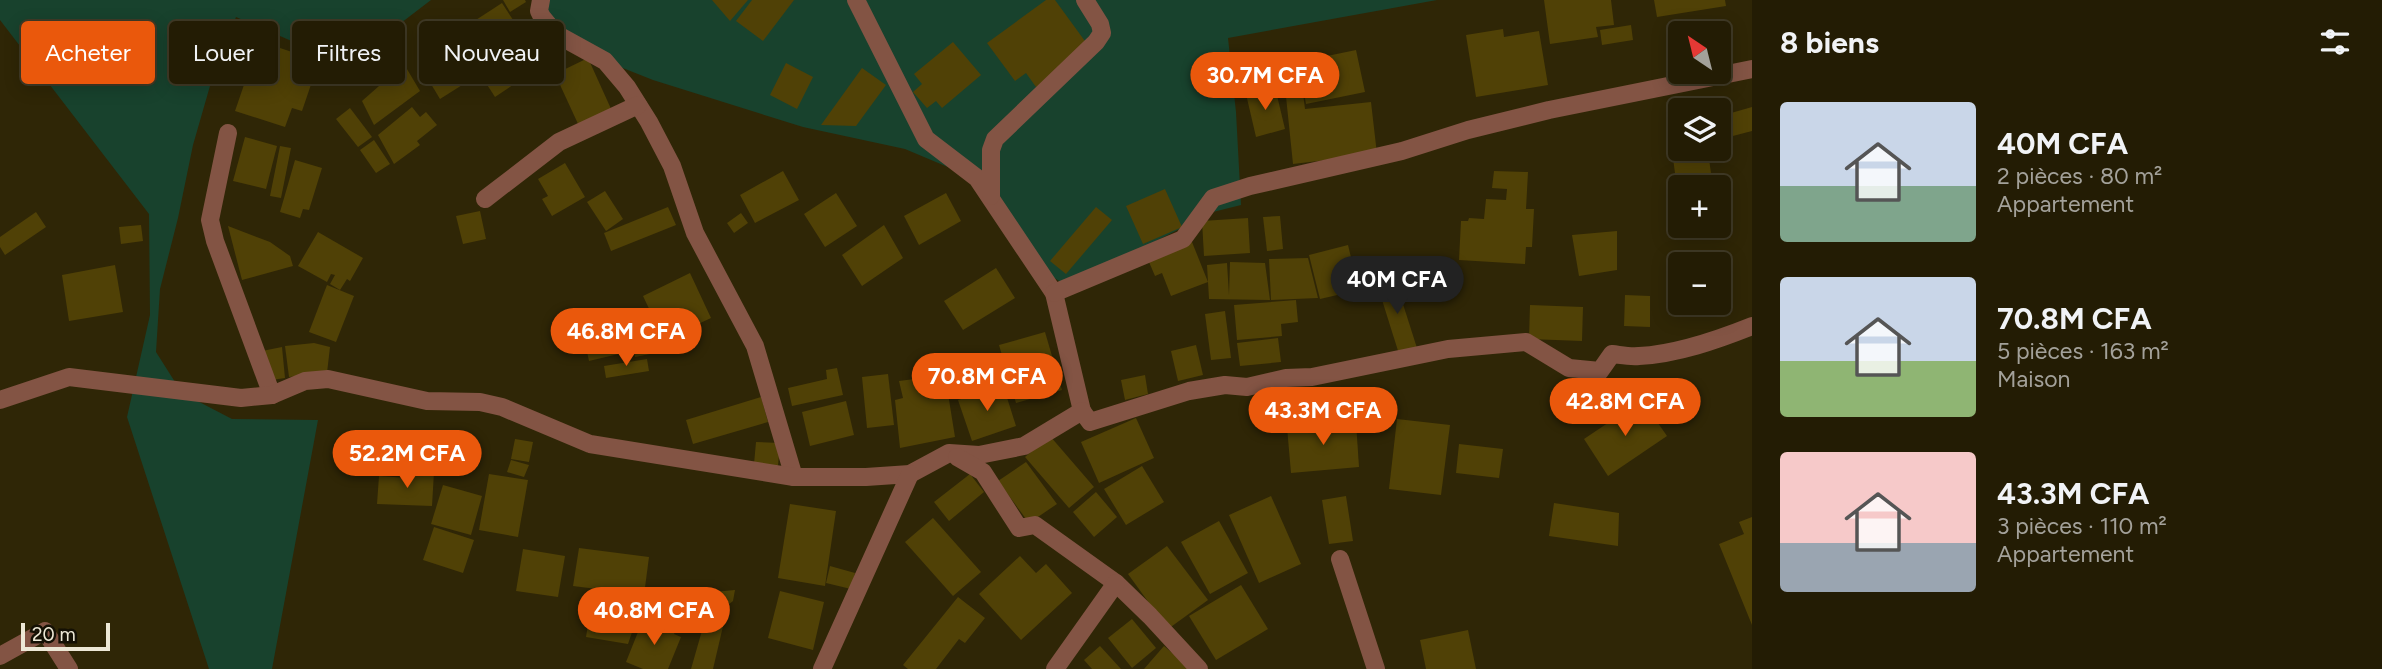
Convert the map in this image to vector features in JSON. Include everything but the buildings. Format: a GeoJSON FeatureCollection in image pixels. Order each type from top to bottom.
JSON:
{"type":"FeatureCollection","features":[{"type":"Feature","properties":{"kind":"street"},"geometry":{"type":"LineString","coordinates":[[541,0],[539,11],[542,18],[556,34],[605,61],[627,87],[672,166],[695,233],[755,346],[794,477]]}},
{"type":"Feature","properties":{"kind":"street"},"geometry":{"type":"LineString","coordinates":[[856,0],[926,139],[971,171],[991,196],[1054,293],[1082,411],[1090,422],[1189,391],[1224,385],[1247,387],[1286,378],[1312,377],[1448,349],[1526,342],[1569,368],[1600,371],[1612,354],[1639,356],[1751,332]]}},
{"type":"Feature","properties":{"kind":"street"},"geometry":{"type":"LineString","coordinates":[[991,196],[991,150],[995,139],[1096,42],[1102,33],[1100,24],[1085,0]]}},
{"type":"Feature","properties":{"kind":"street"},"geometry":{"type":"LineString","coordinates":[[1054,293],[1183,239],[1213,198],[1250,186],[1402,152],[1468,130],[1549,110],[1752,69]]}},
{"type":"Feature","properties":{"kind":"street"},"geometry":{"type":"LineString","coordinates":[[485,199],[559,142],[638,105]]}},
{"type":"Feature","properties":{"kind":"street"},"geometry":{"type":"LineString","coordinates":[[228,133],[210,219],[215,241],[272,395]]}},
{"type":"Feature","properties":{"kind":"street"},"geometry":{"type":"LineString","coordinates":[[0,400],[69,377],[241,398],[272,395],[305,381],[328,379],[427,401],[480,402],[502,407],[590,444],[794,477],[909,474],[949,453],[979,455],[1024,446],[1082,411]]}},
{"type":"Feature","properties":{"kind":"street"},"geometry":{"type":"LineString","coordinates":[[949,453],[983,472],[1018,528],[1035,525],[1116,583],[1199,669]]}},
{"type":"Feature","properties":{"kind":"street"},"geometry":{"type":"LineString","coordinates":[[822,669],[909,474]]}},
{"type":"Feature","properties":{"kind":"street"},"geometry":{"type":"LineString","coordinates":[[1340,559],[1376,669]]}},
{"type":"Feature","properties":{"kind":"street"},"geometry":{"type":"LineString","coordinates":[[1055,669],[1116,583]]}},
{"type":"Feature","properties":{"kind":"street"},"geometry":{"type":"LineString","coordinates":[[0,656],[45,631],[69,669]]}},
{"type":"Feature","properties":{"kind":"green space"},"geometry":{"type":"Polygon","coordinates":[[[0,0],[431,0],[404,21],[292,21],[292,41],[278,35],[278,21],[245,21],[236,17],[234,21],[169,21],[169,84],[211,84],[193,145],[160,289],[156,352],[182,393],[232,419],[318,420],[272,669],[209,669],[127,417],[150,315],[149,214],[49,84],[155,84],[155,21],[21,21],[21,47],[0,20],[0,0]]]}},
{"type":"Feature","properties":{"kind":"green space"},"geometry":{"type":"Polygon","coordinates":[[[535,0],[1437,0],[1228,38],[1236,112],[1241,205],[1213,212],[1067,286],[1037,267],[962,173],[905,149],[803,127],[653,80],[585,53],[564,31],[564,21],[555,21],[535,0]]]}}]}
